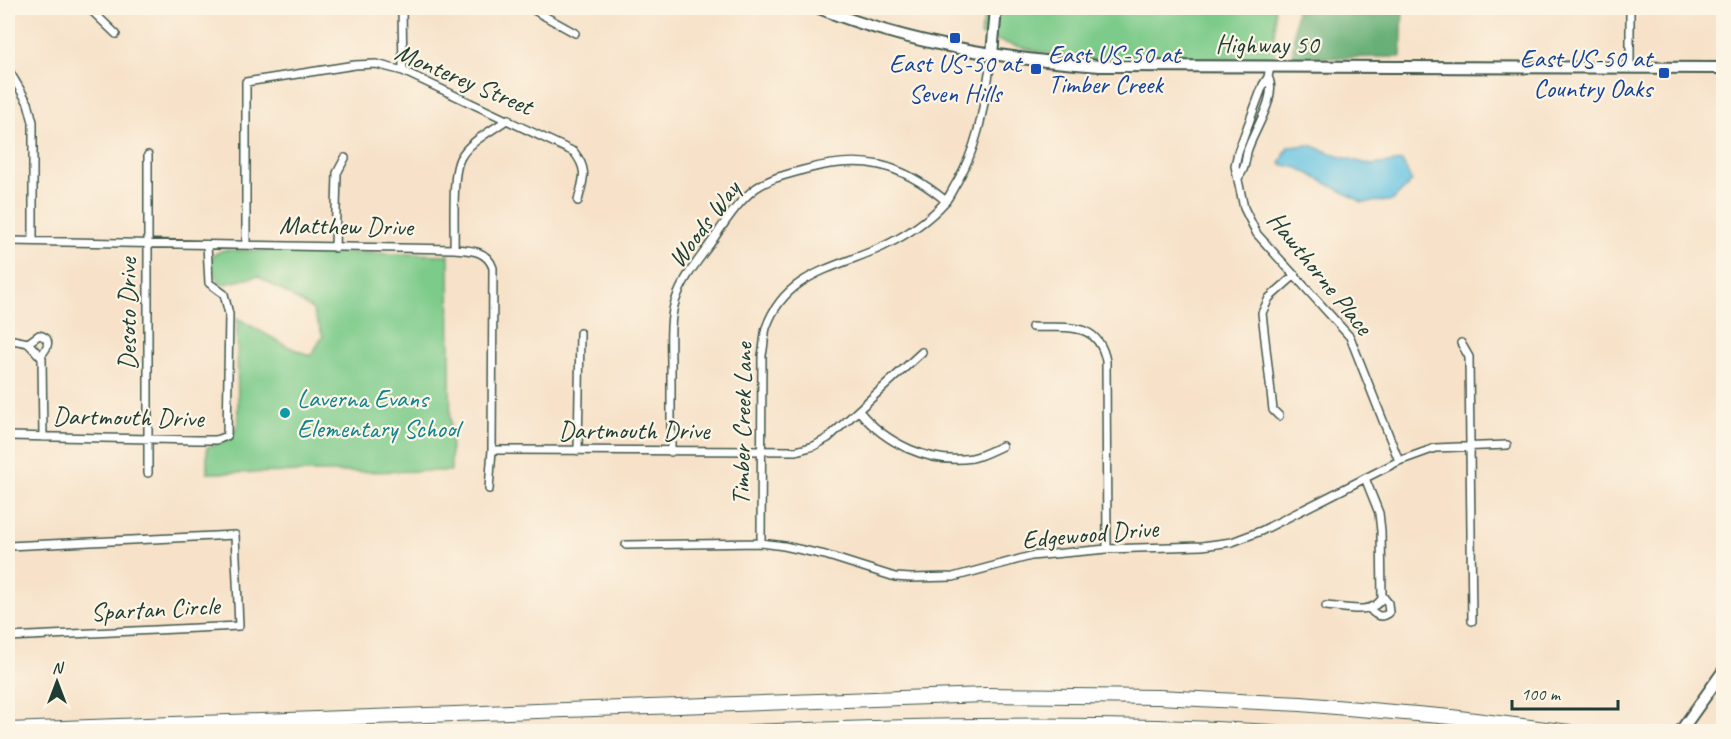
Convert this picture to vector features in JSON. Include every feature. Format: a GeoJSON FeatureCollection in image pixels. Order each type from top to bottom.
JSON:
{"type":"FeatureCollection","features":[{"type":"Feature","properties":{"kind":"highway"},"geometry":{"type":"LineString","coordinates":[[8,730],[995,695],[1158,697],[1301,704],[1451,717],[1569,732]]}},
{"type":"Feature","properties":{"kind":"highway"},"geometry":{"type":"LineString","coordinates":[[751,732],[1051,724],[1176,726],[1272,732]]}},
{"type":"Feature","properties":{"kind":"highway"},"geometry":{"type":"LineString","coordinates":[[988,732],[1051,724]]}},
{"type":"Feature","properties":{"kind":"main road","name":"Highway 50"},"geometry":{"type":"LineString","coordinates":[[819,8],[929,42],[992,55],[1100,66],[1269,72],[1724,68]]}},
{"type":"Feature","properties":{"kind":"main road"},"geometry":{"type":"LineString","coordinates":[[992,55],[996,8]]}},
{"type":"Feature","properties":{"kind":"main road"},"geometry":{"type":"LineString","coordinates":[[1683,727],[1724,670]]}},
{"type":"Feature","properties":{"kind":"street"},"geometry":{"type":"LineString","coordinates":[[89,8],[116,34]]}},
{"type":"Feature","properties":{"kind":"street"},"geometry":{"type":"LineString","coordinates":[[402,8],[403,71]]}},
{"type":"Feature","properties":{"kind":"street"},"geometry":{"type":"LineString","coordinates":[[530,8],[575,33]]}},
{"type":"Feature","properties":{"kind":"street"},"geometry":{"type":"LineString","coordinates":[[1630,8],[1630,68]]}},
{"type":"Feature","properties":{"kind":"street","name":"Timber Creek Lane"},"geometry":{"type":"LineString","coordinates":[[761,543],[762,355],[766,329],[777,305],[795,285],[820,271],[881,247],[912,231],[946,201],[970,160],[981,123],[992,55]]}},
{"type":"Feature","properties":{"kind":"street","name":"Monterey Street"},"geometry":{"type":"LineString","coordinates":[[246,245],[246,82],[355,65],[376,64],[403,71],[574,152],[585,171],[578,201]]}},
{"type":"Feature","properties":{"kind":"street"},"geometry":{"type":"LineString","coordinates":[[8,69],[28,103],[33,122],[33,241]]}},
{"type":"Feature","properties":{"kind":"street","name":"Hawthorne Place"},"geometry":{"type":"LineString","coordinates":[[1269,72],[1238,152],[1235,166],[1244,208],[1257,234],[1350,337],[1399,461]]}},
{"type":"Feature","properties":{"kind":"street"},"geometry":{"type":"LineString","coordinates":[[454,249],[456,171],[460,158],[470,147],[508,119]]}},
{"type":"Feature","properties":{"kind":"street","name":"Desoto Drive"},"geometry":{"type":"LineString","coordinates":[[148,155],[148,473]]}},
{"type":"Feature","properties":{"kind":"street"},"geometry":{"type":"LineString","coordinates":[[334,248],[338,173],[345,158]]}},
{"type":"Feature","properties":{"kind":"street","name":"Woods Way"},"geometry":{"type":"LineString","coordinates":[[671,452],[671,334],[675,303],[689,273],[740,202],[756,188],[774,178],[823,165],[848,162],[874,163],[899,170],[925,184],[946,201]]}},
{"type":"Feature","properties":{"kind":"street","name":"Matthew Drive"},"geometry":{"type":"LineString","coordinates":[[8,241],[475,251],[491,263],[493,268],[492,450]]}},
{"type":"Feature","properties":{"kind":"street","name":"Dartmouth Drive"},"geometry":{"type":"LineString","coordinates":[[8,436],[216,440],[227,436],[229,314],[225,294],[209,283],[207,244]]}},
{"type":"Feature","properties":{"kind":"street"},"geometry":{"type":"LineString","coordinates":[[1279,416],[1273,410],[1262,313],[1269,298],[1295,274]]}},
{"type":"Feature","properties":{"kind":"street"},"geometry":{"type":"LineString","coordinates":[[1032,327],[1074,328],[1086,331],[1096,338],[1104,349],[1106,361],[1107,549]]}},
{"type":"Feature","properties":{"kind":"street"},"geometry":{"type":"LineString","coordinates":[[578,451],[580,333]]}},
{"type":"Feature","properties":{"kind":"street"},"geometry":{"type":"LineString","coordinates":[[28,343],[39,335],[44,336],[48,341],[48,346],[40,355]]}},
{"type":"Feature","properties":{"kind":"street"},"geometry":{"type":"LineString","coordinates":[[8,339],[28,343],[40,355],[43,368],[43,437]]}},
{"type":"Feature","properties":{"kind":"street"},"geometry":{"type":"LineString","coordinates":[[1461,343],[1469,357],[1472,621]]}},
{"type":"Feature","properties":{"kind":"street","name":"Dartmouth Drive"},"geometry":{"type":"LineString","coordinates":[[492,450],[796,451],[828,438],[922,352]]}},
{"type":"Feature","properties":{"kind":"street"},"geometry":{"type":"LineString","coordinates":[[859,411],[870,424],[898,444],[938,459],[972,458],[1002,446]]}},
{"type":"Feature","properties":{"kind":"street","name":"Edgewood Drive"},"geometry":{"type":"LineString","coordinates":[[626,545],[761,543],[825,555],[880,573],[910,578],[953,577],[1031,556],[1107,549],[1203,546],[1232,542],[1261,531],[1399,461],[1435,448],[1507,445]]}},
{"type":"Feature","properties":{"kind":"street"},"geometry":{"type":"LineString","coordinates":[[489,489],[492,450]]}},
{"type":"Feature","properties":{"kind":"street"},"geometry":{"type":"LineString","coordinates":[[1326,606],[1370,609],[1378,604],[1382,595],[1379,513],[1365,478]]}},
{"type":"Feature","properties":{"kind":"street","name":"Spartan Circle"},"geometry":{"type":"LineString","coordinates":[[8,546],[235,535],[239,626],[8,637]]}},
{"type":"Feature","properties":{"kind":"street"},"geometry":{"type":"LineString","coordinates":[[1370,609],[1374,614],[1381,616],[1389,614],[1389,603],[1382,595]]}},
{"type":"Feature","properties":{"kind":"green space"},"geometry":{"type":"Polygon","coordinates":[[[987,8],[1275,8],[1274,61],[1176,59],[1130,63],[1092,61],[1054,55],[980,35],[987,8]]]}},
{"type":"Feature","properties":{"kind":"green space"},"geometry":{"type":"Polygon","coordinates":[[[1296,8],[1403,8],[1401,57],[1292,58],[1296,8]]]}},
{"type":"Feature","properties":{"kind":"green space"},"geometry":{"type":"Polygon","coordinates":[[[223,250],[449,255],[451,471],[207,473],[207,447],[226,440],[238,423],[237,318],[287,346],[311,356],[323,336],[312,309],[258,276],[221,285],[211,265],[213,255],[223,250]]]}},
{"type":"Feature","properties":{"kind":"water"},"geometry":{"type":"Polygon","coordinates":[[[1310,145],[1338,156],[1372,165],[1402,161],[1412,181],[1392,201],[1362,202],[1298,168],[1280,164],[1288,147],[1310,145]]]}},
{"type":"Feature","properties":{"kind":"place","name":"East US-50 at Seven Hills"},"geometry":{"type":"Point","coordinates":[955,38]}},
{"type":"Feature","properties":{"kind":"place","name":"East US-50 at Timber Creek"},"geometry":{"type":"Point","coordinates":[1036,69]}},
{"type":"Feature","properties":{"kind":"place","name":"East US-50 at Country Oaks"},"geometry":{"type":"Point","coordinates":[1664,73]}},
{"type":"Feature","properties":{"kind":"place","name":"Laverna Evans Elementary School"},"geometry":{"type":"Point","coordinates":[285,413]}}]}
